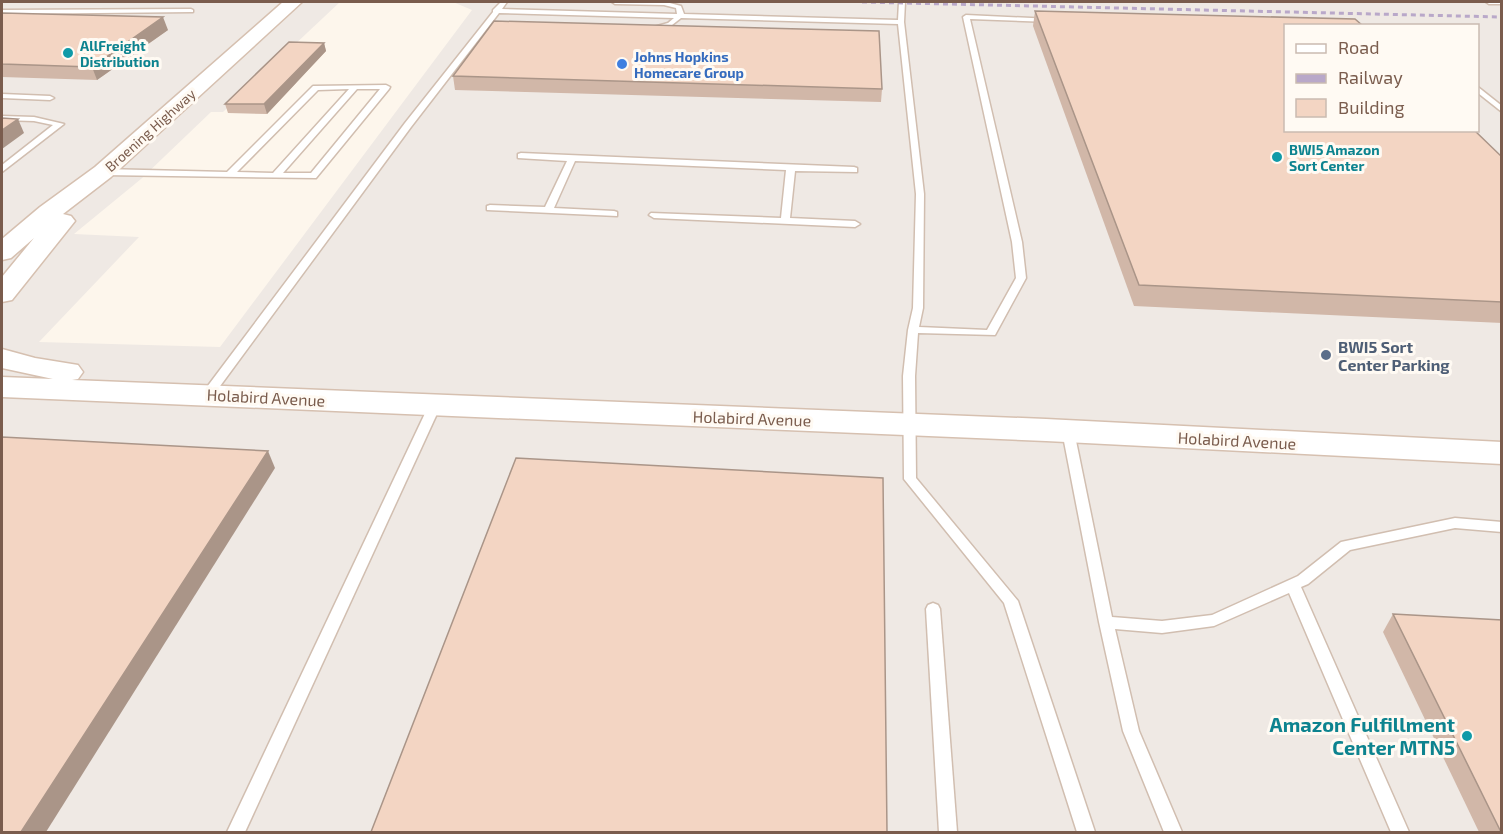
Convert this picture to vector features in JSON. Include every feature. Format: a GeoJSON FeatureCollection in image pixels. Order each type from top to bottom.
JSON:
{"type":"FeatureCollection","features":[{"type":"Feature","properties":{"kind":"main road","name":"Broening Highway"},"geometry":{"type":"LineString","coordinates":[[2,252],[48,212],[103,172],[293,2]]}},
{"type":"Feature","properties":{"kind":"main road"},"geometry":{"type":"LineString","coordinates":[[2,294],[103,172]]}},
{"type":"Feature","properties":{"kind":"main road"},"geometry":{"type":"LineString","coordinates":[[2,358],[32,367],[208,394]]}},
{"type":"Feature","properties":{"kind":"main road","name":"Holabird Avenue"},"geometry":{"type":"LineString","coordinates":[[2,387],[910,424],[1502,453]]}},
{"type":"Feature","properties":{"kind":"lane"},"geometry":{"type":"LineString","coordinates":[[208,394],[504,2]]}},
{"type":"Feature","properties":{"kind":"lane"},"geometry":{"type":"LineString","coordinates":[[615,2],[673,4],[679,7],[681,15]]}},
{"type":"Feature","properties":{"kind":"lane"},"geometry":{"type":"LineString","coordinates":[[902,2],[901,22],[920,194],[918,308],[913,330],[909,375],[910,479],[1011,601],[1086,832]]}},
{"type":"Feature","properties":{"kind":"lane"},"geometry":{"type":"LineString","coordinates":[[1489,2],[1502,2]]}},
{"type":"Feature","properties":{"kind":"lane"},"geometry":{"type":"LineString","coordinates":[[2,12],[191,11]]}},
{"type":"Feature","properties":{"kind":"lane"},"geometry":{"type":"LineString","coordinates":[[495,11],[901,22]]}},
{"type":"Feature","properties":{"kind":"lane"},"geometry":{"type":"LineString","coordinates":[[514,20],[517,12]]}},
{"type":"Feature","properties":{"kind":"lane"},"geometry":{"type":"LineString","coordinates":[[645,29],[663,27],[681,15]]}},
{"type":"Feature","properties":{"kind":"lane"},"geometry":{"type":"LineString","coordinates":[[913,330],[991,333],[1021,278],[1017,242],[966,17],[1061,20]]}},
{"type":"Feature","properties":{"kind":"lane"},"geometry":{"type":"LineString","coordinates":[[275,176],[356,87]]}},
{"type":"Feature","properties":{"kind":"lane"},"geometry":{"type":"LineString","coordinates":[[103,172],[229,175],[275,176],[313,176],[386,87],[316,88],[229,175]]}},
{"type":"Feature","properties":{"kind":"lane"},"geometry":{"type":"LineString","coordinates":[[1479,90],[1502,110]]}},
{"type":"Feature","properties":{"kind":"lane"},"geometry":{"type":"LineString","coordinates":[[2,96],[50,98]]}},
{"type":"Feature","properties":{"kind":"lane"},"geometry":{"type":"LineString","coordinates":[[2,118],[34,119],[60,124],[2,169]]}},
{"type":"Feature","properties":{"kind":"lane"},"geometry":{"type":"LineString","coordinates":[[521,156],[854,170]]}},
{"type":"Feature","properties":{"kind":"lane"},"geometry":{"type":"LineString","coordinates":[[548,210],[572,159]]}},
{"type":"Feature","properties":{"kind":"lane"},"geometry":{"type":"LineString","coordinates":[[785,221],[791,168]]}},
{"type":"Feature","properties":{"kind":"lane"},"geometry":{"type":"LineString","coordinates":[[490,208],[614,213]]}},
{"type":"Feature","properties":{"kind":"lane"},"geometry":{"type":"LineString","coordinates":[[654,215],[855,224]]}},
{"type":"Feature","properties":{"kind":"lane"},"geometry":{"type":"LineString","coordinates":[[236,832],[435,405]]}},
{"type":"Feature","properties":{"kind":"lane"},"geometry":{"type":"LineString","coordinates":[[1068,431],[1106,622],[1131,731],[1173,832]]}},
{"type":"Feature","properties":{"kind":"lane"},"geometry":{"type":"LineString","coordinates":[[1106,622],[1162,627],[1214,620],[1293,586],[1346,546],[1455,523],[1502,527]]}},
{"type":"Feature","properties":{"kind":"lane"},"geometry":{"type":"LineString","coordinates":[[1293,586],[1400,832]]}},
{"type":"Feature","properties":{"kind":"lane"},"geometry":{"type":"LineString","coordinates":[[933,609],[948,832]]}},
{"type":"Feature","properties":{"kind":"shaded area"},"geometry":{"type":"Polygon","coordinates":[[[2,2],[340,2],[223,112],[211,112],[141,179],[74,234],[139,237],[39,342],[220,347],[472,10],[453,2],[1501,2],[1501,832],[2,832],[2,2]]]}},
{"type":"Feature","properties":{"kind":"building","name":"BWI5 Amazon Sort Center"},"geometry":{"type":"Polygon","coordinates":[[[1035,11],[1355,19],[1361,24],[1284,24],[1284,132],[1476,132],[1502,157],[1502,302],[1139,285],[1035,11]]]}},
{"type":"Feature","properties":{"kind":"building","name":"AllFreight Distribution"},"geometry":{"type":"Polygon","coordinates":[[[2,13],[163,17],[92,67],[2,64],[2,13]]]}},
{"type":"Feature","properties":{"kind":"building"},"geometry":{"type":"Polygon","coordinates":[[[494,21],[879,31],[882,89],[453,76],[494,21]]]}},
{"type":"Feature","properties":{"kind":"building"},"geometry":{"type":"Polygon","coordinates":[[[289,42],[324,43],[264,104],[225,104],[289,42]]]}},
{"type":"Feature","properties":{"kind":"building"},"geometry":{"type":"Polygon","coordinates":[[[2,118],[18,119],[2,130],[2,118]]]}},
{"type":"Feature","properties":{"kind":"building"},"geometry":{"type":"Polygon","coordinates":[[[2,437],[268,451],[21,832],[2,832],[2,437]]]}},
{"type":"Feature","properties":{"kind":"building"},"geometry":{"type":"Polygon","coordinates":[[[516,458],[883,478],[887,832],[371,832],[516,458]]]}},
{"type":"Feature","properties":{"kind":"building","name":"Amazon Fulfillment Center MTN5"},"geometry":{"type":"Polygon","coordinates":[[[1393,614],[1502,620],[1502,832],[1501,832],[1393,614]]]}},
{"type":"Feature","properties":{"kind":"railway"},"geometry":{"type":"LineString","coordinates":[[862,2],[1502,17]]}},
{"type":"Feature","properties":{"kind":"place","name":"AllFreight Distribution"},"geometry":{"type":"Point","coordinates":[68,53]}},
{"type":"Feature","properties":{"kind":"place","name":"Johns Hopkins Homecare Group"},"geometry":{"type":"Point","coordinates":[622,64]}},
{"type":"Feature","properties":{"kind":"place","name":"BWI5 Amazon Sort Center"},"geometry":{"type":"Point","coordinates":[1277,157]}},
{"type":"Feature","properties":{"kind":"place","name":"BWI5 Sort Center Parking"},"geometry":{"type":"Point","coordinates":[1326,355]}},
{"type":"Feature","properties":{"kind":"place","name":"Amazon Fulfillment Center MTN5"},"geometry":{"type":"Point","coordinates":[1467,736]}}]}
